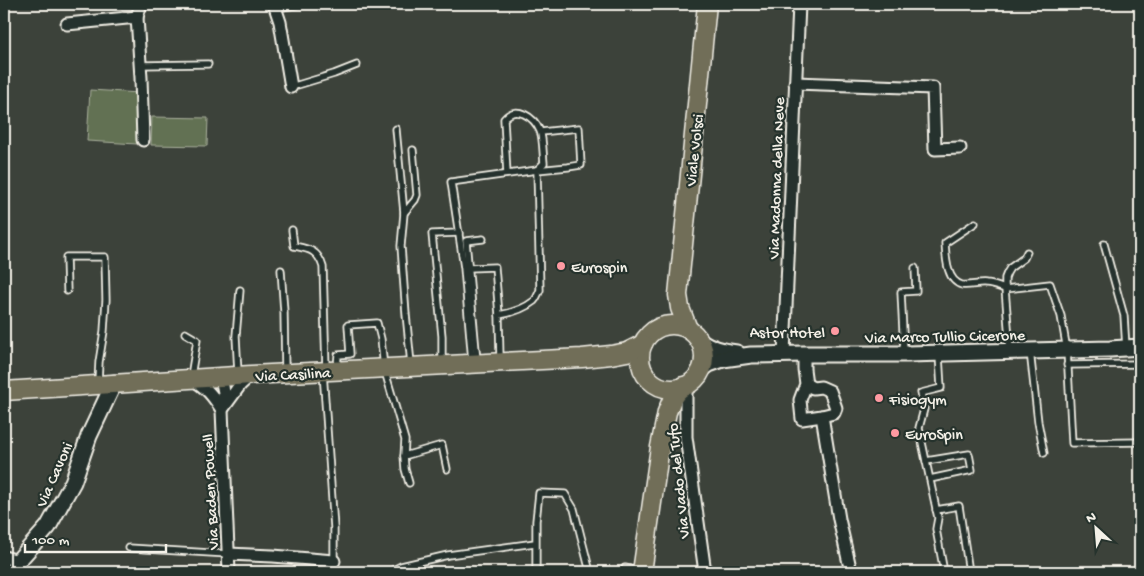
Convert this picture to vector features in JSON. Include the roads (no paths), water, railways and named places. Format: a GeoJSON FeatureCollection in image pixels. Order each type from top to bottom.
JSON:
{"type":"FeatureCollection","features":[{"type":"Feature","properties":{"kind":"main road","name":"Viale Volsci"},"geometry":{"type":"LineString","coordinates":[[694,335],[680,308],[678,296],[708,4]]}},
{"type":"Feature","properties":{"kind":"main road","name":"Viale Volsci"},"geometry":{"type":"LineString","coordinates":[[647,338],[671,310],[678,296]]}},
{"type":"Feature","properties":{"kind":"main road"},"geometry":{"type":"LineString","coordinates":[[642,572],[660,447],[664,428],[667,412],[676,393],[685,389],[695,379],[704,374],[703,350],[694,335],[681,326],[674,325],[666,325],[659,328],[647,338],[640,353],[640,362],[661,403],[664,428]]}},
{"type":"Feature","properties":{"kind":"main road","name":"Via Marco Tullio Cicerone"},"geometry":{"type":"LineString","coordinates":[[694,335],[709,347],[723,352],[751,355]]}},
{"type":"Feature","properties":{"kind":"main road","name":"Via Casilina"},"geometry":{"type":"LineString","coordinates":[[4,391],[191,378],[582,358],[626,352],[647,338]]}},
{"type":"Feature","properties":{"kind":"main road","name":"Via Marco Tullio Cicerone"},"geometry":{"type":"LineString","coordinates":[[704,374],[709,364],[723,359],[751,355],[939,354],[1030,351],[1067,358],[1133,347]]}},
{"type":"Feature","properties":{"kind":"main road","name":"Via Casilina"},"geometry":{"type":"LineString","coordinates":[[582,358],[613,360],[629,364],[649,377]]}},
{"type":"Feature","properties":{"kind":"main road"},"geometry":{"type":"LineString","coordinates":[[649,377],[664,388],[685,389]]}},
{"type":"Feature","properties":{"kind":"main road","name":"Via Cavoni"},"geometry":{"type":"LineString","coordinates":[[11,563],[48,527],[72,482],[106,384]]}},
{"type":"Feature","properties":{"kind":"street"},"geometry":{"type":"LineString","coordinates":[[141,4],[137,17],[143,140]]}},
{"type":"Feature","properties":{"kind":"street","name":"Via Madonna della Neve"},"geometry":{"type":"LineString","coordinates":[[784,354],[800,4]]}},
{"type":"Feature","properties":{"kind":"street"},"geometry":{"type":"LineString","coordinates":[[275,6],[280,22],[292,87]]}},
{"type":"Feature","properties":{"kind":"street"},"geometry":{"type":"LineString","coordinates":[[67,24],[137,17]]}},
{"type":"Feature","properties":{"kind":"street"},"geometry":{"type":"LineString","coordinates":[[795,83],[933,88],[935,150],[960,148]]}},
{"type":"Feature","properties":{"kind":"street"},"geometry":{"type":"LineString","coordinates":[[804,354],[806,384],[800,400],[802,419],[834,413],[836,408],[830,391],[813,388],[806,384]]}},
{"type":"Feature","properties":{"kind":"street","name":"Via Baden Powell"},"geometry":{"type":"LineString","coordinates":[[222,410],[240,385],[244,375]]}},
{"type":"Feature","properties":{"kind":"street","name":"Via Baden Powell"},"geometry":{"type":"LineString","coordinates":[[219,377],[216,384],[217,396],[222,410],[229,572]]}},
{"type":"Feature","properties":{"kind":"street","name":"Via Baden Powell"},"geometry":{"type":"LineString","coordinates":[[191,378],[203,386],[222,410]]}},
{"type":"Feature","properties":{"kind":"street","name":"Via Vado del Tufo"},"geometry":{"type":"LineString","coordinates":[[685,389],[686,437],[705,572]]}},
{"type":"Feature","properties":{"kind":"street"},"geometry":{"type":"LineString","coordinates":[[822,416],[839,519],[851,572]]}},
{"type":"Feature","properties":{"kind":"street"},"geometry":{"type":"LineString","coordinates":[[228,554],[272,556],[334,566]]}},
{"type":"Feature","properties":{"kind":"lane"},"geometry":{"type":"LineString","coordinates":[[275,6],[302,4]]}},
{"type":"Feature","properties":{"kind":"lane"},"geometry":{"type":"LineString","coordinates":[[140,65],[208,64]]}},
{"type":"Feature","properties":{"kind":"lane"},"geometry":{"type":"LineString","coordinates":[[292,87],[357,65]]}},
{"type":"Feature","properties":{"kind":"lane"},"geometry":{"type":"LineString","coordinates":[[498,315],[510,314],[525,307],[535,300],[540,290],[538,170],[544,162],[541,132],[534,122],[519,112],[508,114],[504,119],[507,174]]}},
{"type":"Feature","properties":{"kind":"lane"},"geometry":{"type":"LineString","coordinates":[[475,363],[464,268],[451,182],[581,165],[579,128],[541,132]]}},
{"type":"Feature","properties":{"kind":"lane"},"geometry":{"type":"LineString","coordinates":[[396,130],[404,213],[401,246],[411,366]]}},
{"type":"Feature","properties":{"kind":"lane"},"geometry":{"type":"LineString","coordinates":[[404,213],[417,195],[413,150]]}},
{"type":"Feature","properties":{"kind":"lane"},"geometry":{"type":"LineString","coordinates":[[975,223],[945,243],[946,265],[950,275],[956,282],[962,285],[988,284],[1005,289],[1050,284],[1061,316],[1067,358],[1072,443],[1140,442]]}},
{"type":"Feature","properties":{"kind":"lane"},"geometry":{"type":"LineString","coordinates":[[292,230],[294,246],[310,249],[319,258],[323,267],[329,371],[334,566]]}},
{"type":"Feature","properties":{"kind":"lane"},"geometry":{"type":"LineString","coordinates":[[442,364],[442,336],[432,234],[459,233]]}},
{"type":"Feature","properties":{"kind":"lane"},"geometry":{"type":"LineString","coordinates":[[475,363],[466,241],[483,239]]}},
{"type":"Feature","properties":{"kind":"lane"},"geometry":{"type":"LineString","coordinates":[[1104,244],[1133,347]]}},
{"type":"Feature","properties":{"kind":"lane"},"geometry":{"type":"LineString","coordinates":[[1010,352],[1005,278],[1010,268],[1024,258],[1027,252]]}},
{"type":"Feature","properties":{"kind":"lane"},"geometry":{"type":"LineString","coordinates":[[67,291],[66,257],[104,257],[106,300],[99,362],[106,384]]}},
{"type":"Feature","properties":{"kind":"lane"},"geometry":{"type":"LineString","coordinates":[[469,268],[495,267],[500,362]]}},
{"type":"Feature","properties":{"kind":"lane"},"geometry":{"type":"LineString","coordinates":[[904,354],[902,292],[916,291],[915,268]]}},
{"type":"Feature","properties":{"kind":"lane"},"geometry":{"type":"LineString","coordinates":[[281,270],[286,373]]}},
{"type":"Feature","properties":{"kind":"lane"},"geometry":{"type":"LineString","coordinates":[[240,290],[236,336],[244,375]]}},
{"type":"Feature","properties":{"kind":"lane"},"geometry":{"type":"LineString","coordinates":[[329,371],[338,355],[350,354],[348,325],[377,323],[384,368],[405,440],[405,468],[409,482]]}},
{"type":"Feature","properties":{"kind":"lane"},"geometry":{"type":"LineString","coordinates":[[185,334],[198,340],[191,378]]}},
{"type":"Feature","properties":{"kind":"lane"},"geometry":{"type":"LineString","coordinates":[[1030,351],[1038,422],[1044,453]]}},
{"type":"Feature","properties":{"kind":"lane"},"geometry":{"type":"LineString","coordinates":[[939,354],[941,388],[921,393],[924,409],[918,428],[938,518],[936,529],[944,572]]}},
{"type":"Feature","properties":{"kind":"lane"},"geometry":{"type":"LineString","coordinates":[[1067,358],[1140,364]]}},
{"type":"Feature","properties":{"kind":"lane"},"geometry":{"type":"LineString","coordinates":[[404,456],[442,445],[447,469]]}},
{"type":"Feature","properties":{"kind":"lane"},"geometry":{"type":"LineString","coordinates":[[926,461],[969,454],[972,470],[930,478]]}},
{"type":"Feature","properties":{"kind":"lane"},"geometry":{"type":"LineString","coordinates":[[536,572],[535,543],[538,494],[565,494],[574,509],[590,572]]}},
{"type":"Feature","properties":{"kind":"lane"},"geometry":{"type":"LineString","coordinates":[[936,510],[959,506],[969,572]]}},
{"type":"Feature","properties":{"kind":"lane"},"geometry":{"type":"LineString","coordinates":[[392,572],[401,566],[448,555],[535,543]]}},
{"type":"Feature","properties":{"kind":"lane"},"geometry":{"type":"LineString","coordinates":[[129,548],[228,554]]}},
{"type":"Feature","properties":{"kind":"lane"},"geometry":{"type":"LineString","coordinates":[[624,572],[625,568],[642,572]]}},
{"type":"Feature","properties":{"kind":"place","name":"Eurospin"},"geometry":{"type":"Point","coordinates":[561,266]}},
{"type":"Feature","properties":{"kind":"place","name":"Astor Hotel"},"geometry":{"type":"Point","coordinates":[835,331]}},
{"type":"Feature","properties":{"kind":"place","name":"Fisiogym"},"geometry":{"type":"Point","coordinates":[879,398]}},
{"type":"Feature","properties":{"kind":"place","name":"EuroSpin"},"geometry":{"type":"Point","coordinates":[895,433]}}]}
